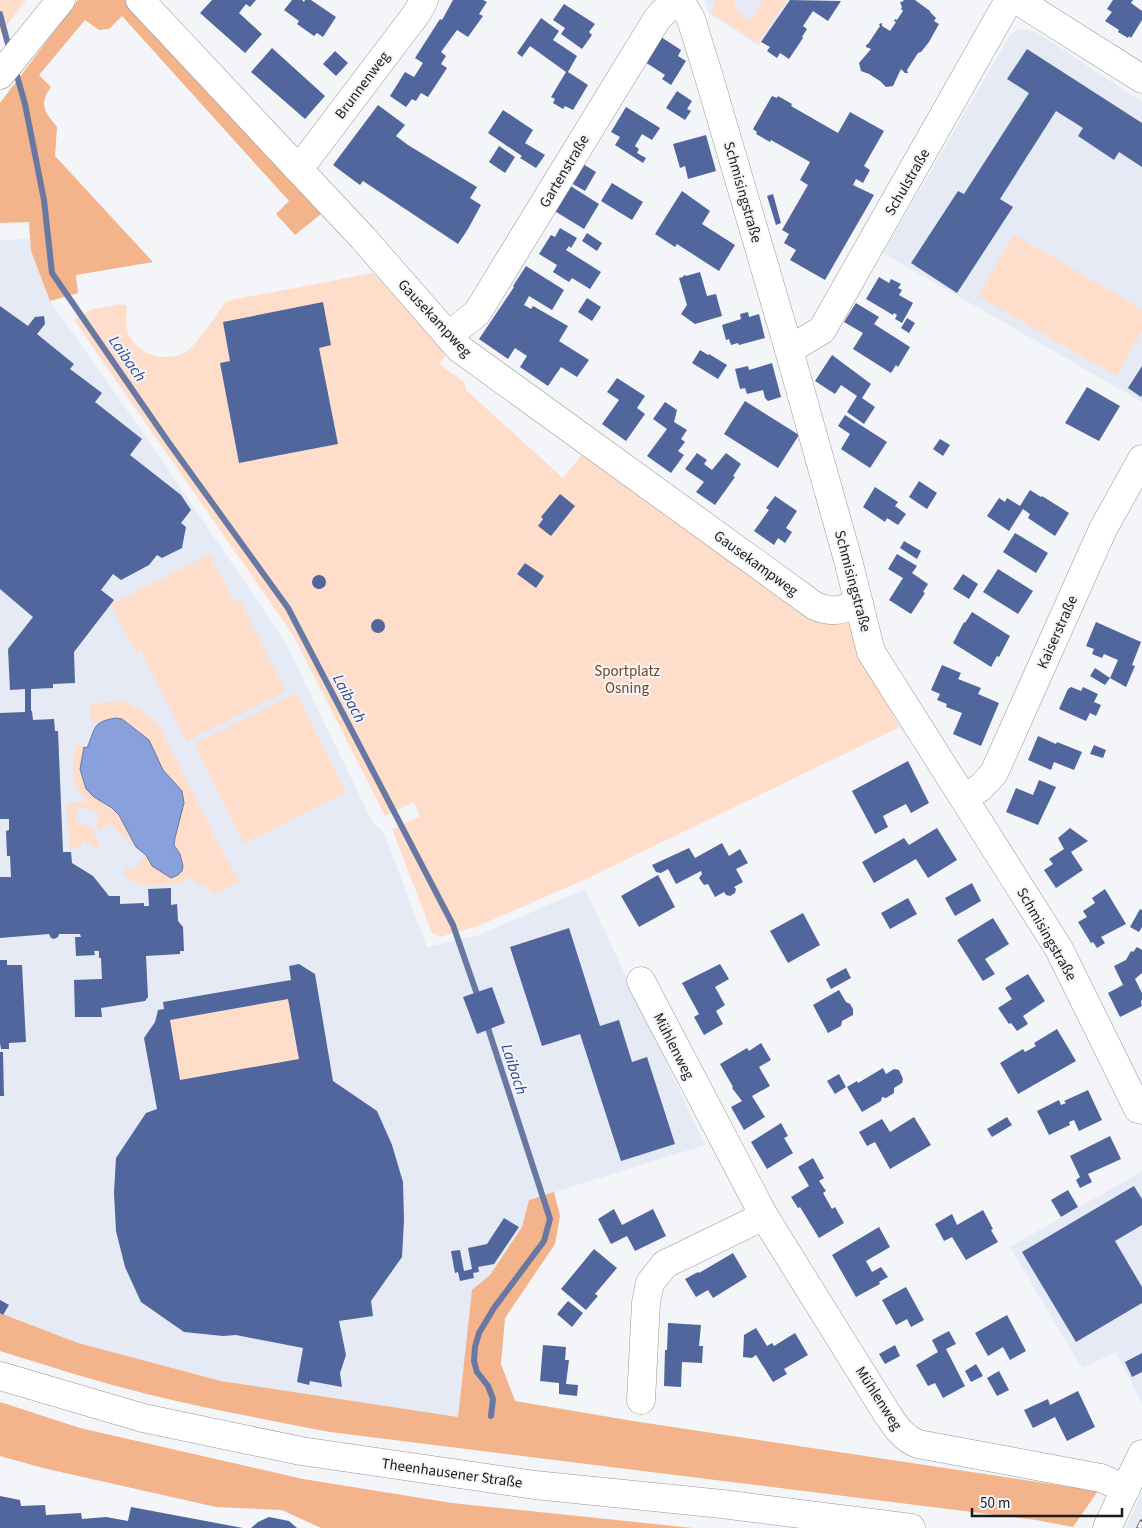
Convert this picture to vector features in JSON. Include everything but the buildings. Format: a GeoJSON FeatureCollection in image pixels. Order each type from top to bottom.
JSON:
{"type":"FeatureCollection","features":[{"type":"Feature","properties":{"kind":"street","name":"Gausekampweg"},"geometry":{"type":"LineString","coordinates":[[140,0],[363,238],[460,349],[815,606],[825,611],[836,611],[859,604]]}},
{"type":"Feature","properties":{"kind":"street","name":"Brunnenweg"},"geometry":{"type":"LineString","coordinates":[[297,168],[308,157],[417,13],[424,0]]}},
{"type":"Feature","properties":{"kind":"street","name":"Gartenstraße"},"geometry":{"type":"LineString","coordinates":[[448,336],[477,313],[657,19],[675,0]]}},
{"type":"Feature","properties":{"kind":"street","name":"Schmisingstraße"},"geometry":{"type":"LineString","coordinates":[[680,0],[691,19],[709,76],[789,350],[871,652],[1059,949],[1138,1109],[1142,1110]]}},
{"type":"Feature","properties":{"kind":"street","name":"Schulstraße"},"geometry":{"type":"LineString","coordinates":[[789,350],[822,330],[1010,0]]}},
{"type":"Feature","properties":{"kind":"street"},"geometry":{"type":"LineString","coordinates":[[1017,0],[1142,79]]}},
{"type":"Feature","properties":{"kind":"street"},"geometry":{"type":"LineString","coordinates":[[0,76],[54,8]]}},
{"type":"Feature","properties":{"kind":"street","name":"Kaiserstraße"},"geometry":{"type":"LineString","coordinates":[[965,798],[981,787],[994,773],[1103,529],[1142,458]]}},
{"type":"Feature","properties":{"kind":"street","name":"Mühlenweg"},"geometry":{"type":"LineString","coordinates":[[641,981],[764,1216],[886,1412],[902,1434],[908,1440],[918,1444],[1101,1478],[1126,1489]]}},
{"type":"Feature","properties":{"kind":"street"},"geometry":{"type":"LineString","coordinates":[[641,1400],[646,1304],[650,1283],[665,1264],[764,1216]]}},
{"type":"Feature","properties":{"kind":"street","name":"Theenhausener Straße"},"geometry":{"type":"LineString","coordinates":[[0,1376],[143,1418],[301,1451],[535,1485],[722,1504],[911,1528]]}},
{"type":"Feature","properties":{"kind":"street"},"geometry":{"type":"LineString","coordinates":[[1108,1528],[1142,1454]]}},
{"type":"Feature","properties":{"kind":"shaded area"},"geometry":{"type":"Polygon","coordinates":[[[78,0],[128,0],[321,214],[295,235],[276,214],[289,201],[122,16],[109,29],[99,30],[85,20],[39,75],[51,87],[44,104],[46,112],[57,127],[55,156],[153,262],[76,275],[78,293],[50,301],[31,251],[29,222],[0,223],[0,103],[78,0]]]}},
{"type":"Feature","properties":{"kind":"shaded area"},"geometry":{"type":"Polygon","coordinates":[[[705,0],[790,0],[759,46],[709,13],[705,0]]]}},
{"type":"Feature","properties":{"kind":"shaded area"},"geometry":{"type":"Polygon","coordinates":[[[1022,29],[1036,32],[1142,102],[1142,402],[883,253],[1010,35],[1022,29]]]}},
{"type":"Feature","properties":{"kind":"shaded area"},"geometry":{"type":"Polygon","coordinates":[[[30,239],[31,251],[50,301],[146,437],[284,640],[372,821],[384,833],[427,947],[479,935],[585,889],[705,1145],[529,1200],[522,1227],[490,1275],[472,1290],[458,1417],[221,1381],[78,1343],[0,1313],[0,240],[30,239]]]}},
{"type":"Feature","properties":{"kind":"shaded area"},"geometry":{"type":"Polygon","coordinates":[[[1142,1171],[1142,1403],[1116,1352],[1082,1368],[1010,1247],[1142,1171]]]}},
{"type":"Feature","properties":{"kind":"shaded area"},"geometry":{"type":"Polygon","coordinates":[[[554,1192],[560,1216],[555,1244],[505,1318],[501,1364],[515,1401],[633,1421],[1098,1491],[1073,1527],[1036,1520],[330,1432],[147,1394],[0,1351],[0,1313],[78,1343],[221,1381],[458,1417],[472,1290],[490,1275],[522,1227],[529,1200],[554,1192]]]}},
{"type":"Feature","properties":{"kind":"shaded area"},"geometry":{"type":"Polygon","coordinates":[[[0,1402],[80,1428],[303,1479],[452,1503],[693,1528],[321,1528],[282,1510],[216,1507],[43,1468],[0,1456],[0,1402]]]}},
{"type":"Feature","properties":{"kind":"shaded area"},"geometry":{"type":"Polygon","coordinates":[[[1142,1492],[1142,1528],[1126,1528],[1142,1492]]]}},
{"type":"Feature","properties":{"kind":"green space"},"geometry":{"type":"Polygon","coordinates":[[[0,0],[26,0],[0,34],[0,0]]]}},
{"type":"Feature","properties":{"kind":"green space"},"geometry":{"type":"Polygon","coordinates":[[[716,0],[735,0],[735,7],[742,16],[750,20],[757,11],[761,0],[787,0],[758,43],[711,13],[716,0]]]}},
{"type":"Feature","properties":{"kind":"green space"},"geometry":{"type":"Polygon","coordinates":[[[1014,235],[1142,309],[1142,331],[1116,376],[978,296],[1014,235]]]}},
{"type":"Feature","properties":{"kind":"green space","name":"Sportplatz Osning"},"geometry":{"type":"Polygon","coordinates":[[[373,273],[448,352],[439,364],[465,383],[466,390],[563,478],[583,453],[814,616],[829,624],[848,618],[864,665],[900,727],[582,881],[478,926],[440,937],[432,933],[392,829],[420,817],[414,802],[385,816],[293,635],[74,320],[92,309],[122,304],[127,306],[126,323],[128,333],[137,346],[152,355],[160,357],[176,356],[184,353],[195,344],[226,301],[373,273]]]}},
{"type":"Feature","properties":{"kind":"green space"},"geometry":{"type":"Polygon","coordinates":[[[210,554],[234,602],[240,600],[285,691],[187,741],[141,650],[136,653],[111,604],[210,554]]]}},
{"type":"Feature","properties":{"kind":"green space"},"geometry":{"type":"Polygon","coordinates":[[[296,693],[346,792],[244,844],[194,744],[296,693]]]}},
{"type":"Feature","properties":{"kind":"green space"},"geometry":{"type":"Polygon","coordinates":[[[127,702],[158,723],[226,859],[240,881],[216,894],[187,876],[181,883],[147,885],[135,882],[124,873],[126,868],[132,871],[146,856],[152,866],[171,878],[182,860],[174,845],[182,791],[163,770],[149,740],[102,720],[97,723],[91,720],[90,704],[127,702]]]}},
{"type":"Feature","properties":{"kind":"green space"},"geometry":{"type":"Polygon","coordinates":[[[77,743],[84,747],[81,753],[104,802],[119,815],[136,847],[109,823],[100,832],[96,827],[99,814],[91,809],[79,807],[75,821],[92,827],[99,845],[97,849],[84,841],[79,849],[74,845],[70,852],[67,828],[67,803],[86,802],[77,787],[74,775],[73,758],[77,743]]]}},
{"type":"Feature","properties":{"kind":"green space"},"geometry":{"type":"Polygon","coordinates":[[[288,999],[299,1059],[180,1080],[170,1020],[288,999]]]}},
{"type":"Feature","properties":{"kind":"water"},"geometry":{"type":"Polygon","coordinates":[[[116,718],[122,719],[149,740],[163,770],[182,791],[184,803],[174,845],[180,854],[183,866],[182,871],[178,875],[171,878],[152,866],[146,855],[136,847],[119,815],[86,789],[80,769],[84,747],[87,748],[94,730],[99,724],[116,718]]]}},
{"type":"Feature","properties":{"kind":"waterway","name":"Laibach"},"geometry":{"type":"LineString","coordinates":[[0,14],[10,52]]}},
{"type":"Feature","properties":{"kind":"waterway","name":"Laibach"},"geometry":{"type":"LineString","coordinates":[[15,69],[25,104],[44,200],[52,273],[169,443],[288,608],[453,925],[479,1000]]}},
{"type":"Feature","properties":{"kind":"waterway","name":"Laibach"},"geometry":{"type":"LineString","coordinates":[[486,1022],[550,1219],[544,1241],[494,1308],[479,1333],[474,1361],[477,1372],[488,1386],[493,1399],[491,1416]]}},
{"type":"Feature","properties":{"kind":"railway"},"geometry":{"type":"LineString","coordinates":[[1139,1528],[1142,1522]]}}]}
